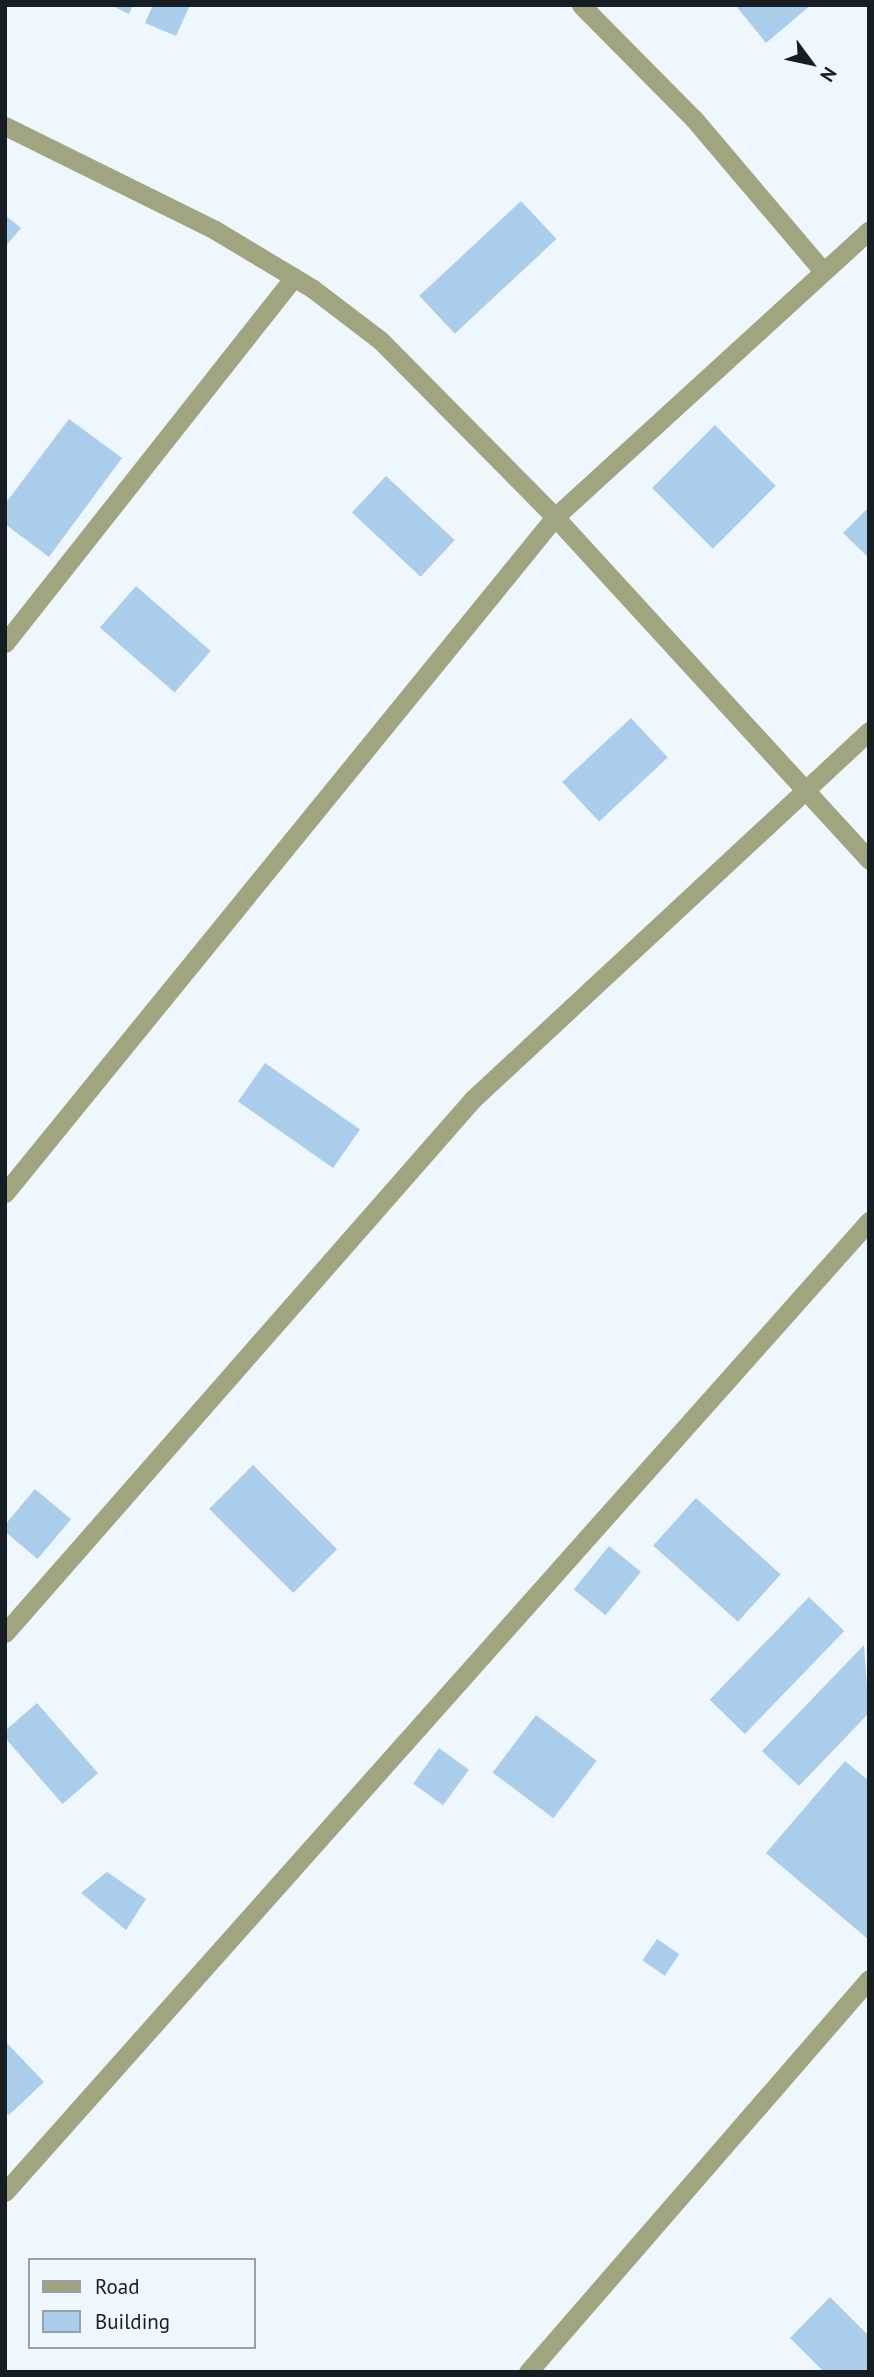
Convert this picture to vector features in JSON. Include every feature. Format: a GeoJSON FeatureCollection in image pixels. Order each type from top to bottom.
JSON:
{"type":"FeatureCollection","features":[{"type":"Feature","properties":{"kind":"street"},"geometry":{"type":"LineString","coordinates":[[580,5],[694,119],[823,271]]}},
{"type":"Feature","properties":{"kind":"street"},"geometry":{"type":"LineString","coordinates":[[5,126],[215,230],[294,277],[380,340],[555,517],[869,860]]}},
{"type":"Feature","properties":{"kind":"street"},"geometry":{"type":"LineString","coordinates":[[5,1193],[555,517],[869,230]]}},
{"type":"Feature","properties":{"kind":"street"},"geometry":{"type":"LineString","coordinates":[[5,643],[294,277]]}},
{"type":"Feature","properties":{"kind":"street"},"geometry":{"type":"LineString","coordinates":[[5,1633],[472,1099],[803,788],[869,731]]}},
{"type":"Feature","properties":{"kind":"street"},"geometry":{"type":"LineString","coordinates":[[5,2192],[869,1221]]}},
{"type":"Feature","properties":{"kind":"street"},"geometry":{"type":"LineString","coordinates":[[528,2372],[869,1979]]}},
{"type":"Feature","properties":{"kind":"building"},"geometry":{"type":"Polygon","coordinates":[[[110,5],[133,5],[129,14],[110,5]]]}},
{"type":"Feature","properties":{"kind":"building"},"geometry":{"type":"Polygon","coordinates":[[[153,5],[190,5],[176,36],[145,23],[153,5]]]}},
{"type":"Feature","properties":{"kind":"building"},"geometry":{"type":"Polygon","coordinates":[[[738,5],[811,5],[766,43],[736,6],[738,5]]]}},
{"type":"Feature","properties":{"kind":"building"},"geometry":{"type":"Polygon","coordinates":[[[521,201],[556,239],[455,334],[419,296],[521,201]]]}},
{"type":"Feature","properties":{"kind":"building"},"geometry":{"type":"Polygon","coordinates":[[[5,215],[21,228],[5,247],[5,215]]]}},
{"type":"Feature","properties":{"kind":"building"},"geometry":{"type":"Polygon","coordinates":[[[69,419],[122,458],[49,557],[5,524],[5,504],[69,419]]]}},
{"type":"Feature","properties":{"kind":"building"},"geometry":{"type":"Polygon","coordinates":[[[715,425],[776,486],[713,549],[652,488],[715,425]]]}},
{"type":"Feature","properties":{"kind":"building"},"geometry":{"type":"Polygon","coordinates":[[[386,476],[455,540],[421,577],[352,513],[386,476]]]}},
{"type":"Feature","properties":{"kind":"building"},"geometry":{"type":"Polygon","coordinates":[[[869,507],[869,558],[843,533],[869,507]]]}},
{"type":"Feature","properties":{"kind":"building"},"geometry":{"type":"Polygon","coordinates":[[[136,586],[211,651],[175,692],[100,628],[136,586]]]}},
{"type":"Feature","properties":{"kind":"building"},"geometry":{"type":"Polygon","coordinates":[[[631,718],[668,757],[599,822],[562,782],[631,718]]]}},
{"type":"Feature","properties":{"kind":"building"},"geometry":{"type":"Polygon","coordinates":[[[265,1063],[360,1130],[333,1168],[238,1102],[265,1063]]]}},
{"type":"Feature","properties":{"kind":"building"},"geometry":{"type":"Polygon","coordinates":[[[253,1465],[337,1549],[293,1593],[209,1509],[253,1465]]]}},
{"type":"Feature","properties":{"kind":"building"},"geometry":{"type":"Polygon","coordinates":[[[35,1489],[71,1519],[38,1559],[5,1532],[5,1525],[35,1489]]]}},
{"type":"Feature","properties":{"kind":"building"},"geometry":{"type":"Polygon","coordinates":[[[696,1498],[781,1574],[738,1622],[653,1546],[696,1498]]]}},
{"type":"Feature","properties":{"kind":"building"},"geometry":{"type":"Polygon","coordinates":[[[609,1546],[641,1572],[606,1615],[574,1590],[609,1546]]]}},
{"type":"Feature","properties":{"kind":"building"},"geometry":{"type":"Polygon","coordinates":[[[809,1597],[844,1631],[745,1734],[710,1700],[809,1597]]]}},
{"type":"Feature","properties":{"kind":"building"},"geometry":{"type":"Polygon","coordinates":[[[864,1645],[869,1713],[799,1786],[762,1751],[864,1645]]]}},
{"type":"Feature","properties":{"kind":"building"},"geometry":{"type":"Polygon","coordinates":[[[37,1703],[98,1773],[63,1804],[5,1738],[5,1731],[37,1703]]]}},
{"type":"Feature","properties":{"kind":"building"},"geometry":{"type":"Polygon","coordinates":[[[536,1715],[597,1761],[553,1818],[493,1773],[536,1715]]]}},
{"type":"Feature","properties":{"kind":"building"},"geometry":{"type":"Polygon","coordinates":[[[439,1748],[469,1770],[443,1805],[413,1784],[439,1748]]]}},
{"type":"Feature","properties":{"kind":"building"},"geometry":{"type":"Polygon","coordinates":[[[845,1761],[869,1781],[869,1940],[766,1853],[845,1761]]]}},
{"type":"Feature","properties":{"kind":"building"},"geometry":{"type":"Polygon","coordinates":[[[107,1872],[146,1899],[126,1930],[81,1893],[107,1872]]]}},
{"type":"Feature","properties":{"kind":"building"},"geometry":{"type":"Polygon","coordinates":[[[657,1939],[679,1954],[665,1976],[642,1961],[657,1939]]]}},
{"type":"Feature","properties":{"kind":"building"},"geometry":{"type":"Polygon","coordinates":[[[5,2041],[44,2082],[9,2115],[5,2111],[5,2041]]]}},
{"type":"Feature","properties":{"kind":"building"},"geometry":{"type":"Polygon","coordinates":[[[830,2297],[869,2336],[869,2372],[824,2372],[790,2338],[830,2297]]]}}]}
